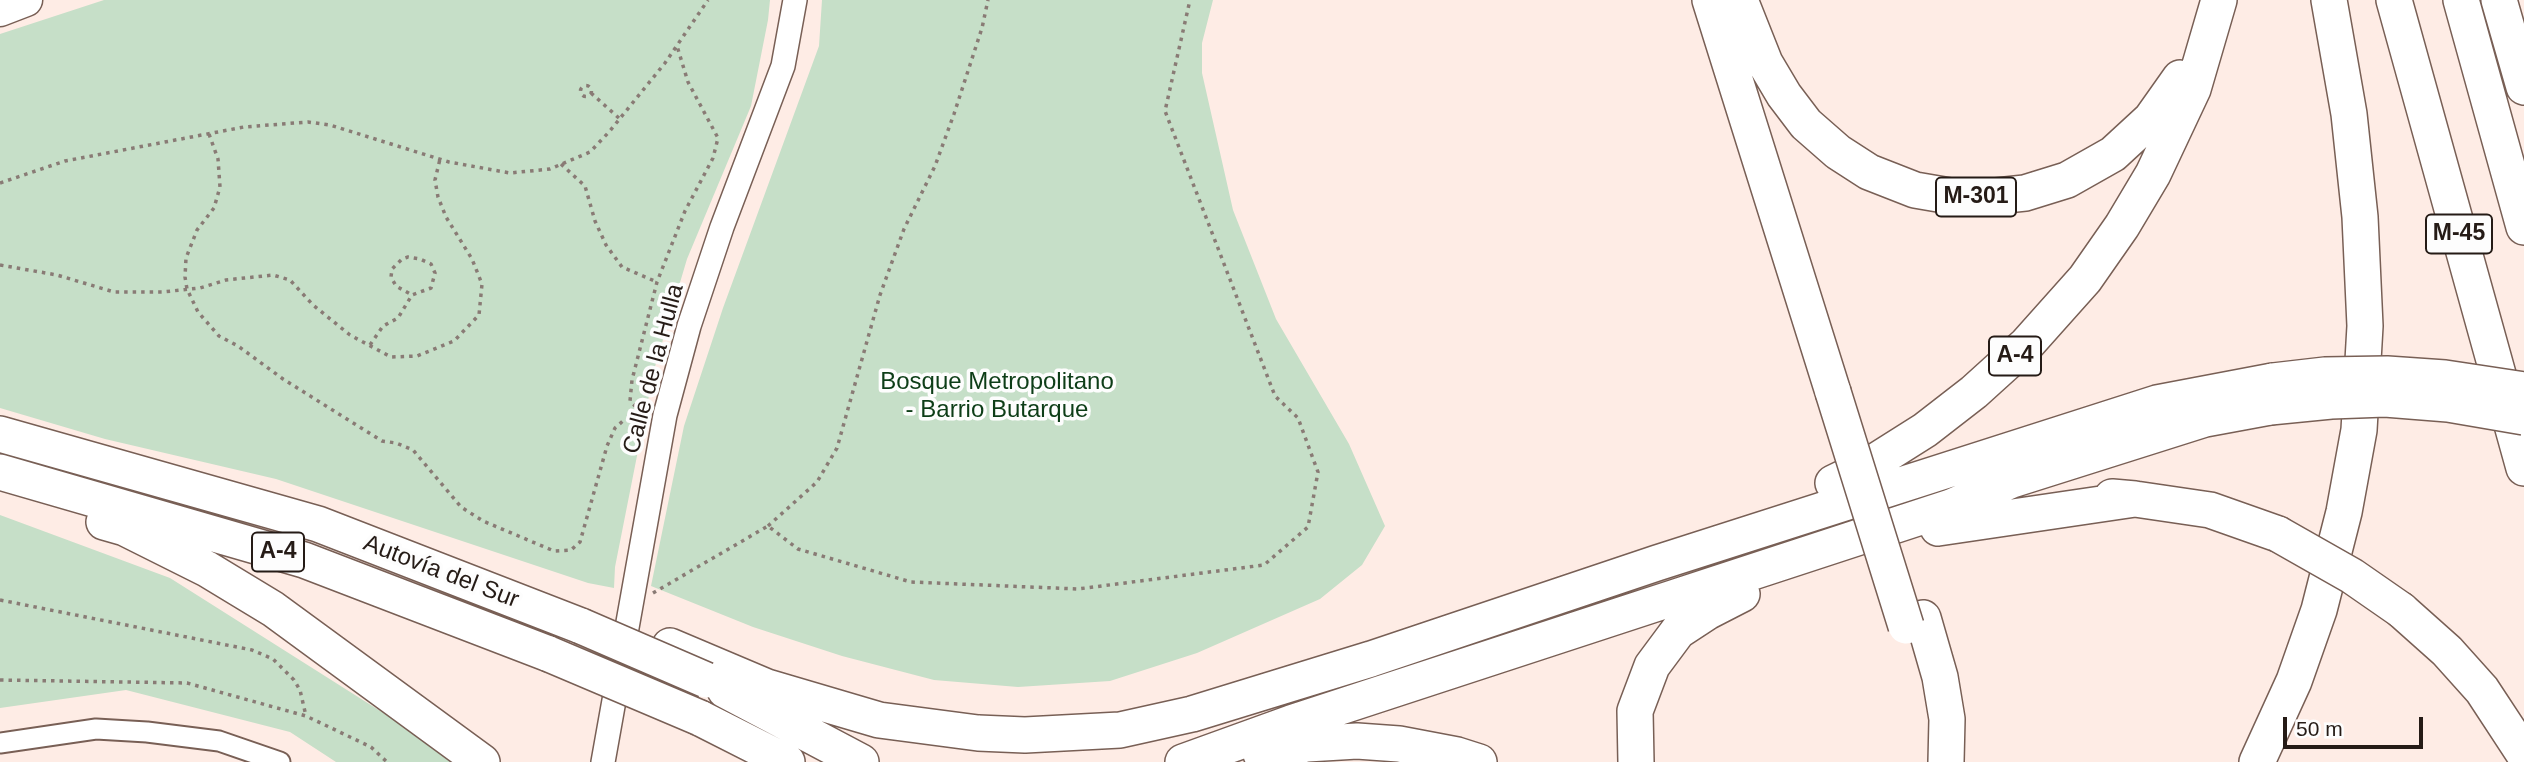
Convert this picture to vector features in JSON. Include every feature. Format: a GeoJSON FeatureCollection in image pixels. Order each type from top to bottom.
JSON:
{"type":"FeatureCollection","features":[{"type":"Feature","properties":{"kind":"highway"},"geometry":{"type":"LineString","coordinates":[[0,10],[26,0]]}},
{"type":"Feature","properties":{"kind":"highway"},"geometry":{"type":"LineString","coordinates":[[1710,0],[1842,388]]}},
{"type":"Feature","properties":{"kind":"highway"},"geometry":{"type":"LineString","coordinates":[[1732,0],[1842,388],[1914,622],[1940,677],[1947,719],[1945,762]]}},
{"type":"Feature","properties":{"kind":"highway","name":"M-301"},"geometry":{"type":"LineString","coordinates":[[1740,0],[1765,63],[1784,95],[1806,124],[1838,152],[1869,172],[1915,190],[1950,196],[1987,197],[2025,193],[2067,180],[2113,154],[2151,118],[2181,78],[2201,34],[2210,0]]}},
{"type":"Feature","properties":{"kind":"highway","name":"A-4"},"geometry":{"type":"LineString","coordinates":[[1657,563],[1868,466],[1925,430],[1975,391],[2027,344],[2085,279],[2122,226],[2153,174],[2193,89],[2219,0]]}},
{"type":"Feature","properties":{"kind":"highway"},"geometry":{"type":"LineString","coordinates":[[2257,762],[2294,681],[2319,610],[2344,512],[2359,430],[2365,326],[2360,217],[2349,114],[2329,0]]}},
{"type":"Feature","properties":{"kind":"highway","name":"M-45"},"geometry":{"type":"LineString","coordinates":[[2394,0],[2524,468]]}},
{"type":"Feature","properties":{"kind":"highway","name":"M-45"},"geometry":{"type":"LineString","coordinates":[[2461,0],[2524,227]]}},
{"type":"Feature","properties":{"kind":"highway"},"geometry":{"type":"LineString","coordinates":[[2499,0],[2524,87]]}},
{"type":"Feature","properties":{"kind":"highway"},"geometry":{"type":"LineString","coordinates":[[1183,762],[1291,723],[1951,507],[2012,480],[2205,419],[2325,375],[2387,374],[2445,378],[2524,390]]}},
{"type":"Feature","properties":{"kind":"highway"},"geometry":{"type":"LineString","coordinates":[[712,673],[879,720],[966,732],[1024,735],[1120,730],[1205,710],[1371,659],[1657,563],[2157,403],[2272,394],[2331,401],[2385,399],[2448,404],[2524,417]]}},
{"type":"Feature","properties":{"kind":"highway","name":"Autovía del Sur"},"geometry":{"type":"LineString","coordinates":[[0,434],[317,524],[581,626],[712,673],[861,762]]}},
{"type":"Feature","properties":{"kind":"highway","name":"Autovía del Sur"},"geometry":{"type":"LineString","coordinates":[[0,472],[304,560],[549,654],[700,718],[787,762]]}},
{"type":"Feature","properties":{"kind":"highway"},"geometry":{"type":"LineString","coordinates":[[0,491],[125,528],[207,569],[273,609],[482,762]]}},
{"type":"Feature","properties":{"kind":"highway"},"geometry":{"type":"LineString","coordinates":[[1951,507],[2060,495],[2135,499],[2210,510],[2278,534],[2352,576],[2401,610],[2448,651],[2482,690],[2524,754]]}},
{"type":"Feature","properties":{"kind":"highway"},"geometry":{"type":"LineString","coordinates":[[1636,762],[1635,711],[1652,666],[1678,631],[1707,611],[1756,588],[1947,525],[2135,499]]}},
{"type":"Feature","properties":{"kind":"highway"},"geometry":{"type":"LineString","coordinates":[[1914,622],[1919,666],[1928,708],[1927,762]]}},
{"type":"Feature","properties":{"kind":"highway"},"geometry":{"type":"LineString","coordinates":[[1231,762],[1307,744],[1357,741],[1399,744],[1479,762]]}},
{"type":"Feature","properties":{"kind":"street","name":"Calle de la Hulla"},"geometry":{"type":"LineString","coordinates":[[603,762],[630,607],[654,412],[689,326],[722,227],[783,65],[795,0]]}},
{"type":"Feature","properties":{"kind":"street"},"geometry":{"type":"LineString","coordinates":[[0,743],[96,729],[147,732],[219,741],[280,762]]}},
{"type":"Feature","properties":{"kind":"path"},"geometry":{"type":"LineString","coordinates":[[0,183],[65,161],[244,127],[308,122],[330,125],[440,159],[510,173],[550,169],[590,152],[620,119],[677,46],[708,0]]}},
{"type":"Feature","properties":{"kind":"path"},"geometry":{"type":"LineString","coordinates":[[630,607],[768,526],[817,482],[837,448],[880,295],[904,229],[934,166],[954,114],[982,28],[988,0]]}},
{"type":"Feature","properties":{"kind":"path"},"geometry":{"type":"LineString","coordinates":[[768,526],[798,549],[911,582],[1078,589],[1264,565],[1308,527],[1318,472],[1298,418],[1275,396],[1165,111],[1190,0]]}},
{"type":"Feature","properties":{"kind":"path"},"geometry":{"type":"LineString","coordinates":[[654,412],[636,407],[630,401],[632,380],[657,282],[685,211],[713,158],[718,138],[688,82],[677,46]]}},
{"type":"Feature","properties":{"kind":"path"},"geometry":{"type":"LineString","coordinates":[[591,93],[620,119]]}},
{"type":"Feature","properties":{"kind":"path"},"geometry":{"type":"LineString","coordinates":[[209,134],[218,159],[219,187],[214,208],[197,230],[187,258],[187,289],[198,312],[219,336],[238,345],[283,379],[382,441],[413,450],[461,507],[482,521],[554,551],[571,550],[580,541],[607,446],[615,428],[624,420],[634,420],[654,412]]}},
{"type":"Feature","properties":{"kind":"path"},"geometry":{"type":"LineString","coordinates":[[0,265],[57,275],[114,292],[187,289],[226,280],[273,275],[290,281],[313,305],[350,335],[391,357],[417,356],[454,341],[479,316],[482,284],[472,259],[446,217],[438,197],[435,180],[440,159]]}},
{"type":"Feature","properties":{"kind":"path"},"geometry":{"type":"LineString","coordinates":[[561,164],[584,186],[606,245],[622,267],[657,282]]}},
{"type":"Feature","properties":{"kind":"path"},"geometry":{"type":"LineString","coordinates":[[370,345],[383,326],[398,318],[411,295],[430,288],[435,273],[431,264],[408,257],[402,259],[393,269],[391,277],[396,286],[411,295]]}},
{"type":"Feature","properties":{"kind":"path"},"geometry":{"type":"LineString","coordinates":[[0,600],[252,650],[273,659],[295,680],[306,716]]}},
{"type":"Feature","properties":{"kind":"path"},"geometry":{"type":"LineString","coordinates":[[0,680],[187,683],[306,716],[363,743],[387,762]]}},
{"type":"Feature","properties":{"kind":"green space"},"geometry":{"type":"Polygon","coordinates":[[[104,0],[770,0],[751,106],[687,259],[654,370],[615,567],[614,588],[588,583],[276,479],[105,439],[0,408],[0,34],[104,0]]]}},
{"type":"Feature","properties":{"kind":"green space","name":"Bosque Metropolitano - Barrio Butarque"},"geometry":{"type":"Polygon","coordinates":[[[822,0],[1213,0],[1202,43],[1202,73],[1233,210],[1276,319],[1349,444],[1385,526],[1362,565],[1320,599],[1197,653],[1110,681],[1018,687],[934,680],[842,656],[753,627],[651,586],[684,426],[723,308],[819,46],[822,0]]]}},
{"type":"Feature","properties":{"kind":"green space"},"geometry":{"type":"Polygon","coordinates":[[[0,515],[170,578],[385,714],[455,762],[336,762],[290,732],[126,690],[0,708],[0,515]]]}}]}
